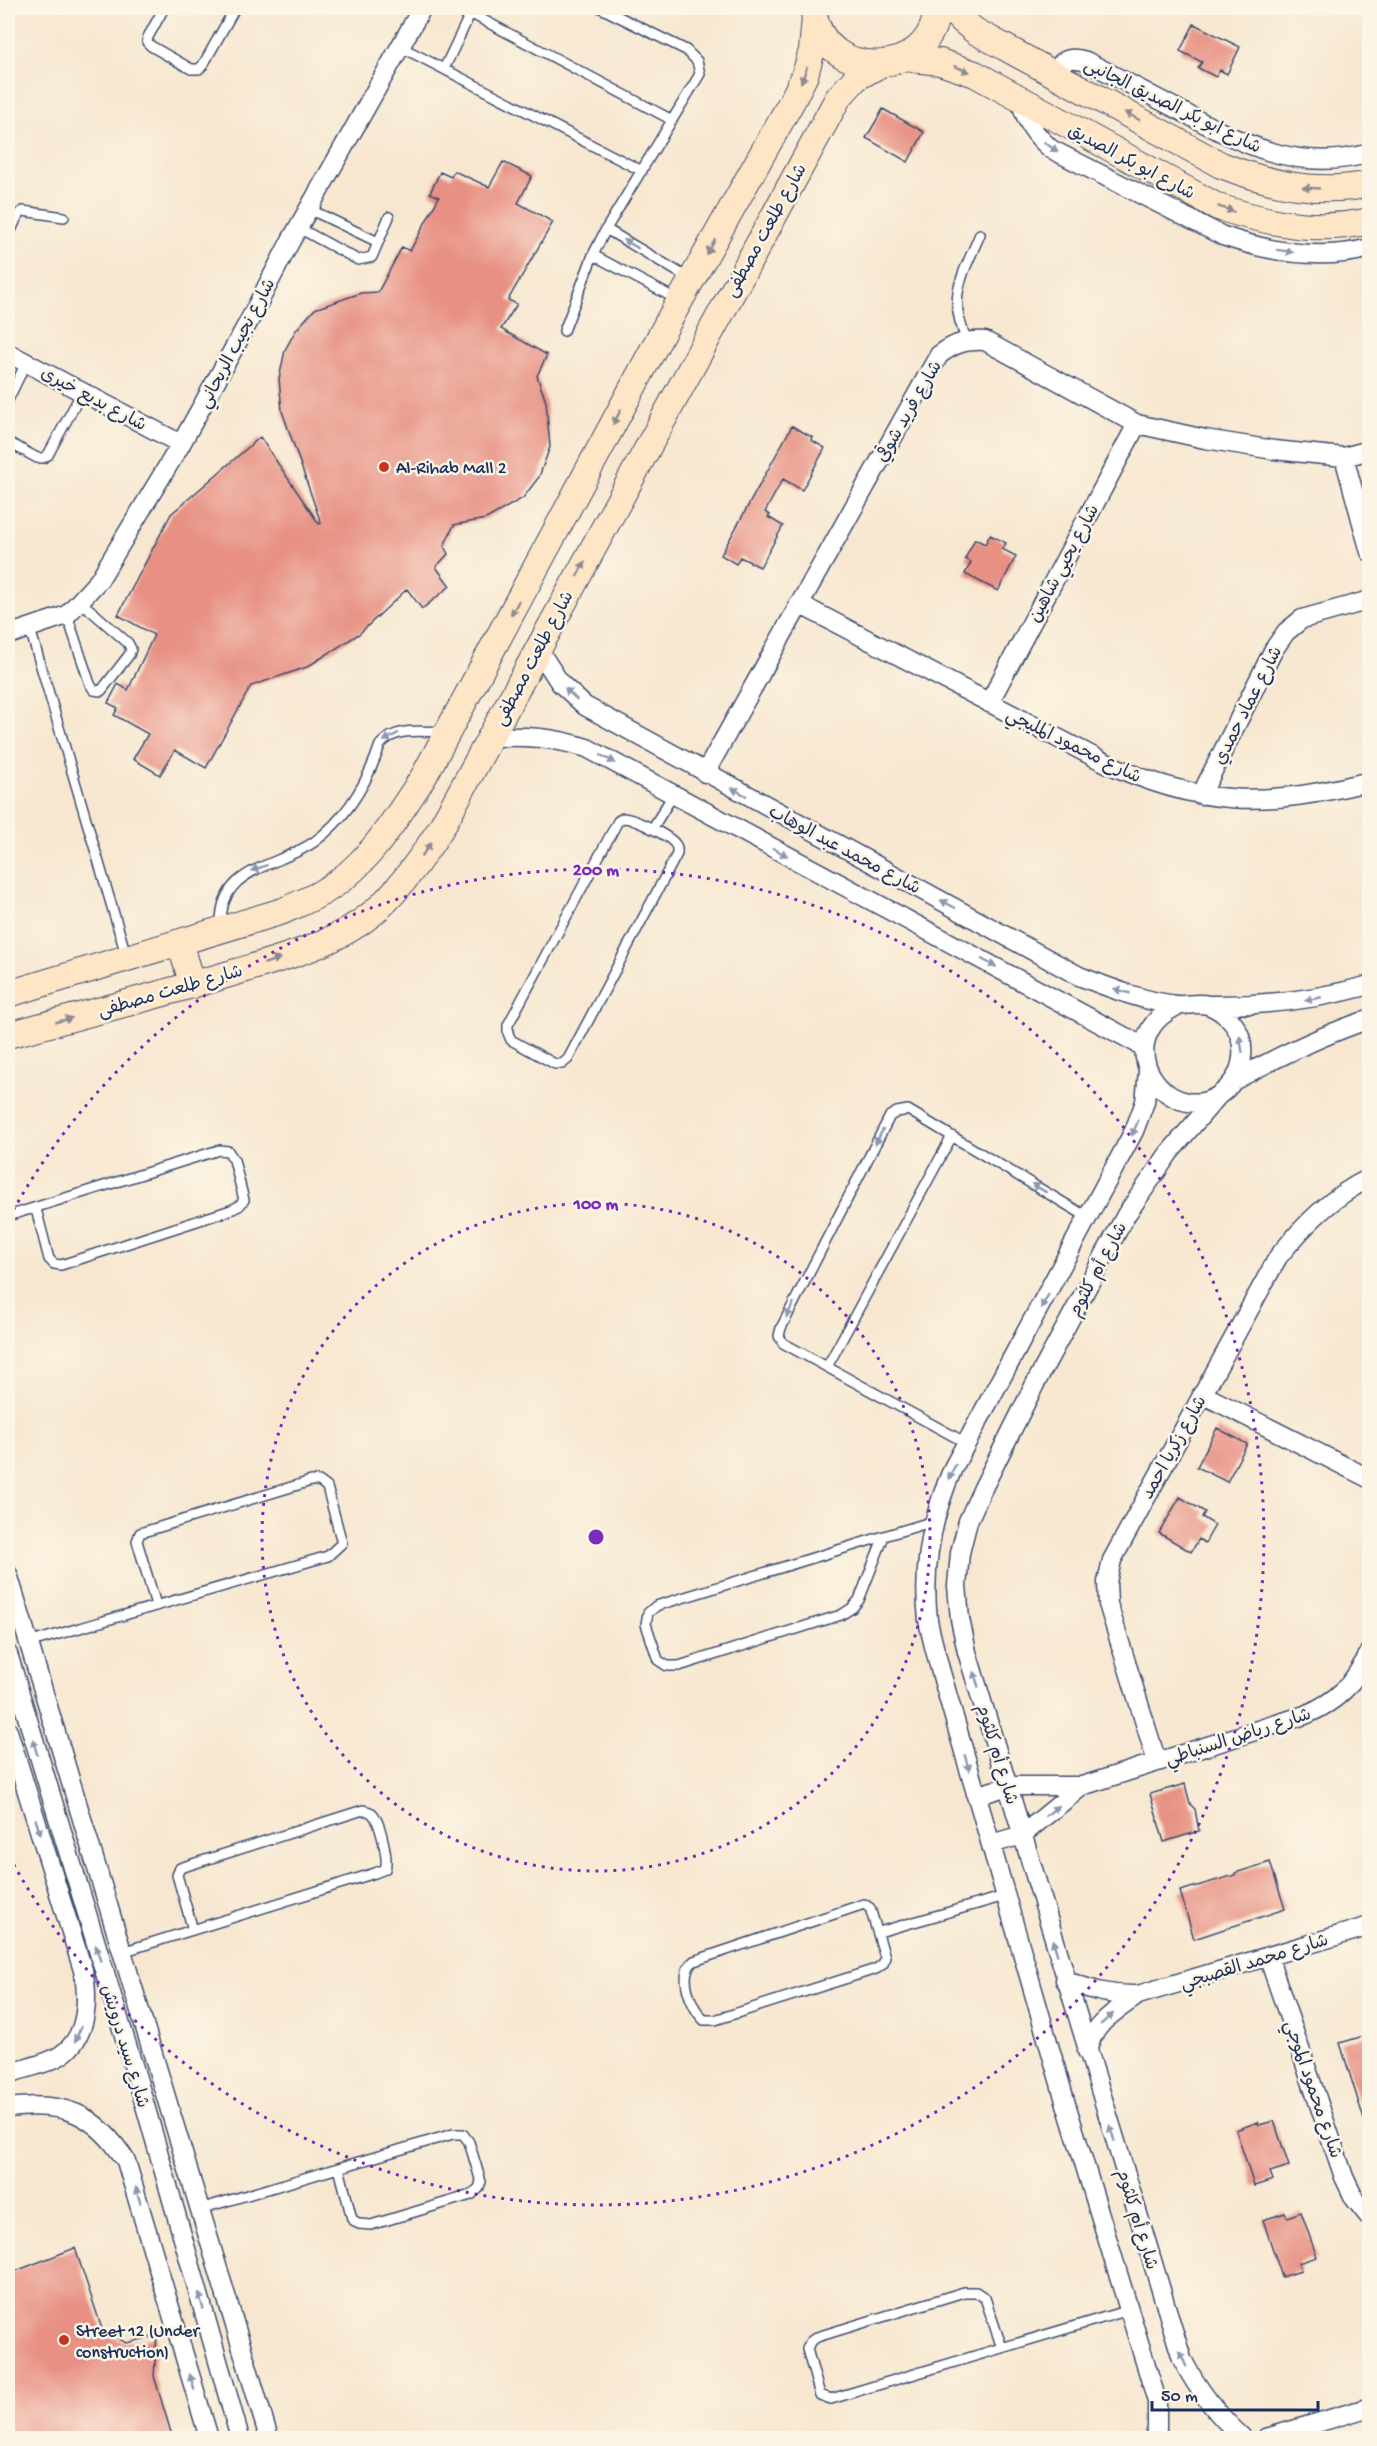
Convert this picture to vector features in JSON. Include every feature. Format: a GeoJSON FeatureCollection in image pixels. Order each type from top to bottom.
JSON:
{"type":"FeatureCollection","features":[{"type":"Feature","properties":{"kind":"street","name":"شارع نجيب الريحاني"},"geometry":{"type":"LineString","coordinates":[[8,635],[67,615],[99,580],[181,444],[290,242],[422,8]]}},
{"type":"Feature","properties":{"kind":"street"},"geometry":{"type":"LineString","coordinates":[[814,13],[822,34],[832,47],[846,57],[862,63],[879,65],[904,58],[919,47],[930,33],[937,8]]}},
{"type":"Feature","properties":{"kind":"street"},"geometry":{"type":"LineString","coordinates":[[947,8],[975,32],[1221,165],[1277,184],[1307,188],[1333,189],[1370,184]]}},
{"type":"Feature","properties":{"kind":"street"},"geometry":{"type":"LineString","coordinates":[[9,986],[127,959],[283,911],[321,893],[364,859],[396,819],[424,776],[686,291],[773,138],[806,75],[812,50],[814,13]]}},
{"type":"Feature","properties":{"kind":"street","name":"شارع ابو بكر الصديق"},"geometry":{"type":"LineString","coordinates":[[904,58],[923,59],[958,67],[1218,207],[1262,221],[1307,227],[1337,226],[1370,221]]}},
{"type":"Feature","properties":{"kind":"street","name":"شارع ابو بكر الصديق الجانبى"},"geometry":{"type":"LineString","coordinates":[[1054,74],[1058,66],[1066,60],[1076,58],[1086,61],[1222,133],[1264,151],[1290,157],[1326,160],[1370,153]]}},
{"type":"Feature","properties":{"kind":"street","name":"شارع طلعت مصطفى"},"geometry":{"type":"LineString","coordinates":[[8,1035],[193,985],[329,940],[374,912],[425,853],[491,737],[838,98],[856,78],[879,65]]}},
{"type":"Feature","properties":{"kind":"street"},"geometry":{"type":"LineString","coordinates":[[1020,100],[1025,117],[1035,135],[1052,149],[1222,236],[1251,246],[1310,254],[1339,253],[1370,248]]}},
{"type":"Feature","properties":{"kind":"street"},"geometry":{"type":"LineString","coordinates":[[967,340],[985,341],[1137,424],[1205,439],[1274,450],[1344,457],[1370,450]]}},
{"type":"Feature","properties":{"kind":"street","name":"شارع فريد شوقي"},"geometry":{"type":"LineString","coordinates":[[705,773],[939,355],[952,345],[967,340]]}},
{"type":"Feature","properties":{"kind":"street","name":"شارع بديع خيرى"},"geometry":{"type":"LineString","coordinates":[[8,353],[181,444]]}},
{"type":"Feature","properties":{"kind":"street","name":"شارع يحيي شاهين"},"geometry":{"type":"LineString","coordinates":[[989,703],[1137,424]]}},
{"type":"Feature","properties":{"kind":"street"},"geometry":{"type":"LineString","coordinates":[[1344,457],[1370,552]]}},
{"type":"Feature","properties":{"kind":"street","name":"شارع عماد حمدي"},"geometry":{"type":"LineString","coordinates":[[1201,795],[1274,650],[1286,632],[1302,620],[1370,600]]}},
{"type":"Feature","properties":{"kind":"street","name":"شارع محمود المليجي"},"geometry":{"type":"LineString","coordinates":[[799,604],[1132,776],[1166,787],[1201,795],[1241,800],[1281,799],[1321,794],[1370,781]]}},
{"type":"Feature","properties":{"kind":"street","name":"شارع محمد عبد الوهاب"},"geometry":{"type":"LineString","coordinates":[[538,649],[560,683],[585,706],[705,773],[1080,976],[1115,989],[1179,1005]]}},
{"type":"Feature","properties":{"kind":"street","name":"شارع محمد عبد الوهاب"},"geometry":{"type":"LineString","coordinates":[[491,737],[527,736],[558,739],[587,748],[1144,1047]]}},
{"type":"Feature","properties":{"kind":"street"},"geometry":{"type":"LineString","coordinates":[[180,943],[193,985]]}},
{"type":"Feature","properties":{"kind":"street"},"geometry":{"type":"LineString","coordinates":[[1370,985],[1297,1002],[1253,1006],[1193,1003],[1179,1005],[1166,1011],[1155,1021],[1148,1033],[1144,1047],[1148,1071],[1154,1083],[1164,1093],[1190,1102],[1204,1101],[1218,1096],[1235,1080],[1286,1052],[1332,1031],[1370,1019]]}},
{"type":"Feature","properties":{"kind":"street"},"geometry":{"type":"LineString","coordinates":[[1208,1005],[1227,1017],[1240,1036],[1243,1051],[1241,1066],[1235,1080]]}},
{"type":"Feature","properties":{"kind":"street","name":"شارع أم كلثوم"},"geometry":{"type":"LineString","coordinates":[[1148,1071],[1145,1102],[1134,1131],[946,1485],[934,1521],[926,1571],[928,1621],[976,1796],[1157,2401],[1157,2429],[1154,2439]]}},
{"type":"Feature","properties":{"kind":"street","name":"شارع أم كلثوم"},"geometry":{"type":"LineString","coordinates":[[1218,1096],[1169,1153],[1126,1215],[1034,1386],[968,1521],[960,1553],[957,1586],[960,1619],[967,1652],[1182,2359],[1194,2383],[1210,2405],[1243,2439]]}},
{"type":"Feature","properties":{"kind":"street","name":"شارع زكريا احمد"},"geometry":{"type":"LineString","coordinates":[[1157,1762],[1108,1604],[1107,1582],[1112,1560],[1278,1257],[1301,1228],[1329,1203],[1370,1178]]}},
{"type":"Feature","properties":{"kind":"street"},"geometry":{"type":"LineString","coordinates":[[1202,1394],[1370,1479]]}},
{"type":"Feature","properties":{"kind":"street"},"geometry":{"type":"LineString","coordinates":[[8,1574],[269,2439]]}},
{"type":"Feature","properties":{"kind":"street","name":"شارع رياض السنباطي"},"geometry":{"type":"LineString","coordinates":[[976,1796],[1008,1786],[1082,1786],[1305,1715],[1324,1707],[1342,1694],[1356,1679],[1370,1652]]}},
{"type":"Feature","properties":{"kind":"street","name":"شارع سيد درويش"},"geometry":{"type":"LineString","coordinates":[[8,1654],[44,1780],[140,2088],[240,2439]]}},
{"type":"Feature","properties":{"kind":"street","name":"شارع سيد درويش"},"geometry":{"type":"LineString","coordinates":[[8,1731],[82,1970],[87,1998],[81,2028],[74,2044],[59,2056],[8,2074]]}},
{"type":"Feature","properties":{"kind":"street"},"geometry":{"type":"LineString","coordinates":[[44,1780],[68,1773]]}},
{"type":"Feature","properties":{"kind":"street","name":"شارع رياض السنباطي"},"geometry":{"type":"LineString","coordinates":[[1022,1835],[1082,1786]]}},
{"type":"Feature","properties":{"kind":"street"},"geometry":{"type":"LineString","coordinates":[[991,1844],[1022,1835]]}},
{"type":"Feature","properties":{"kind":"street","name":"شارع محمد القصبجي"},"geometry":{"type":"LineString","coordinates":[[1065,1980],[1095,1992],[1117,1996],[1138,1995],[1370,1926]]}},
{"type":"Feature","properties":{"kind":"street","name":"شارع محمود الموجي"},"geometry":{"type":"LineString","coordinates":[[1268,1956],[1344,2177],[1354,2198],[1370,2218]]}},
{"type":"Feature","properties":{"kind":"street","name":"شارع محمد القصبجي"},"geometry":{"type":"LineString","coordinates":[[1087,2051],[1091,2037],[1099,2025],[1138,1995]]}},
{"type":"Feature","properties":{"kind":"street"},"geometry":{"type":"LineString","coordinates":[[140,2088],[162,2082]]}},
{"type":"Feature","properties":{"kind":"street"},"geometry":{"type":"LineString","coordinates":[[8,2108],[37,2104],[65,2109],[80,2115],[106,2134],[126,2161],[209,2439]]}},
{"type":"Feature","properties":{"kind":"street"},"geometry":{"type":"LineString","coordinates":[[218,2359],[243,2353]]}},
{"type":"Feature","properties":{"kind":"street"},"geometry":{"type":"LineString","coordinates":[[1266,2439],[1370,2407]]}},
{"type":"Feature","properties":{"kind":"lane"},"geometry":{"type":"LineString","coordinates":[[164,8],[147,37],[147,42],[192,69],[199,69],[235,8]]}},
{"type":"Feature","properties":{"kind":"lane"},"geometry":{"type":"LineString","coordinates":[[564,331],[593,255],[606,229],[700,74],[697,61],[686,50],[601,8]]}},
{"type":"Feature","properties":{"kind":"lane"},"geometry":{"type":"LineString","coordinates":[[444,69],[472,10],[672,120]]}},
{"type":"Feature","properties":{"kind":"lane"},"geometry":{"type":"LineString","coordinates":[[401,47],[642,171]]}},
{"type":"Feature","properties":{"kind":"lane"},"geometry":{"type":"LineString","coordinates":[[309,209],[378,243]]}},
{"type":"Feature","properties":{"kind":"lane"},"geometry":{"type":"LineString","coordinates":[[8,237],[18,215],[23,211],[64,218]]}},
{"type":"Feature","properties":{"kind":"lane"},"geometry":{"type":"LineString","coordinates":[[299,228],[358,260],[372,256],[389,217]]}},
{"type":"Feature","properties":{"kind":"lane"},"geometry":{"type":"LineString","coordinates":[[606,229],[686,291]]}},
{"type":"Feature","properties":{"kind":"lane"},"geometry":{"type":"LineString","coordinates":[[967,340],[959,323],[956,306],[958,288],[981,234]]}},
{"type":"Feature","properties":{"kind":"lane"},"geometry":{"type":"LineString","coordinates":[[593,255],[686,291]]}},
{"type":"Feature","properties":{"kind":"lane"},"geometry":{"type":"LineString","coordinates":[[8,400],[26,363]]}},
{"type":"Feature","properties":{"kind":"lane"},"geometry":{"type":"LineString","coordinates":[[8,442],[37,458],[48,455],[82,392]]}},
{"type":"Feature","properties":{"kind":"lane"},"geometry":{"type":"LineString","coordinates":[[67,615],[90,684],[94,690],[101,691],[129,655],[131,649],[128,643],[81,602]]}},
{"type":"Feature","properties":{"kind":"lane"},"geometry":{"type":"LineString","coordinates":[[30,629],[127,959]]}},
{"type":"Feature","properties":{"kind":"lane"},"geometry":{"type":"LineString","coordinates":[[221,930],[221,910],[235,882],[252,870],[294,855],[315,842],[333,826],[362,789],[384,740],[398,732],[448,732]]}},
{"type":"Feature","properties":{"kind":"lane"},"geometry":{"type":"LineString","coordinates":[[652,830],[673,795]]}},
{"type":"Feature","properties":{"kind":"lane"},"geometry":{"type":"LineString","coordinates":[[628,818],[652,830],[674,843],[677,847],[677,854],[568,1059],[562,1064],[555,1064],[511,1040],[508,1025],[618,821],[628,818]]}},
{"type":"Feature","properties":{"kind":"lane"},"geometry":{"type":"LineString","coordinates":[[968,1444],[783,1343],[779,1336],[781,1328],[890,1116],[908,1110],[1089,1218]]}},
{"type":"Feature","properties":{"kind":"lane"},"geometry":{"type":"LineString","coordinates":[[827,1367],[952,1136]]}},
{"type":"Feature","properties":{"kind":"lane"},"geometry":{"type":"LineString","coordinates":[[8,1216],[219,1150],[228,1151],[234,1160],[244,1200],[231,1210],[61,1265],[54,1264],[49,1259],[36,1209]]}},
{"type":"Feature","properties":{"kind":"lane"},"geometry":{"type":"LineString","coordinates":[[28,1643],[328,1556],[342,1543],[327,1487],[319,1481],[311,1481],[140,1533],[136,1541],[156,1605]]}},
{"type":"Feature","properties":{"kind":"lane"},"geometry":{"type":"LineString","coordinates":[[884,1536],[859,1600],[852,1608],[841,1614],[679,1666],[667,1666],[658,1660],[646,1624],[648,1613],[656,1606],[884,1536],[934,1521]]}},
{"type":"Feature","properties":{"kind":"lane"},"geometry":{"type":"LineString","coordinates":[[122,1952],[193,1930],[385,1869],[388,1862],[377,1820],[371,1812],[363,1810],[180,1868],[177,1875],[193,1930]]}},
{"type":"Feature","properties":{"kind":"lane"},"geometry":{"type":"LineString","coordinates":[[879,1932],[1005,1896]]}},
{"type":"Feature","properties":{"kind":"lane"},"geometry":{"type":"LineString","coordinates":[[864,1904],[870,1908],[879,1932],[885,1957],[883,1964],[876,1969],[715,2020],[704,2020],[696,2012],[685,1974],[688,1965],[694,1961],[864,1904]]}},
{"type":"Feature","properties":{"kind":"lane"},"geometry":{"type":"LineString","coordinates":[[200,2209],[453,2134],[463,2134],[469,2142],[481,2182],[479,2188],[471,2194],[370,2225],[359,2224],[352,2219],[339,2168]]}},
{"type":"Feature","properties":{"kind":"lane"},"geometry":{"type":"LineString","coordinates":[[1002,2348],[985,2298],[976,2292],[964,2292],[817,2337],[810,2342],[807,2349],[820,2395],[831,2399],[1002,2348],[1129,2310]]}},
{"type":"Feature","properties":{"kind":"building"},"geometry":{"type":"Polygon","coordinates":[[[1194,24],[1240,47],[1227,74],[1220,70],[1216,77],[1198,68],[1202,62],[1180,51],[1194,24]]]}},
{"type":"Feature","properties":{"kind":"building"},"geometry":{"type":"Polygon","coordinates":[[[883,109],[924,132],[908,162],[866,138],[883,109]]]}},
{"type":"Feature","properties":{"kind":"building","name":"Al-Rihab Mall 2"},"geometry":{"type":"Polygon","coordinates":[[[503,162],[532,176],[518,203],[553,222],[508,300],[517,304],[501,329],[547,355],[537,376],[546,402],[550,447],[539,477],[523,498],[486,519],[454,525],[444,546],[448,554],[436,567],[450,586],[422,609],[407,589],[359,634],[307,667],[251,686],[206,768],[175,750],[160,775],[133,759],[148,734],[114,715],[118,708],[108,703],[118,684],[128,690],[154,635],[118,615],[171,514],[260,437],[319,524],[321,523],[282,411],[279,379],[285,350],[296,330],[315,309],[361,293],[378,292],[402,247],[410,251],[439,197],[430,193],[440,172],[451,177],[454,171],[489,187],[503,162]]]}},
{"type":"Feature","properties":{"kind":"building"},"geometry":{"type":"Polygon","coordinates":[[[792,426],[812,437],[811,440],[825,448],[802,490],[783,479],[765,512],[770,515],[768,517],[783,526],[760,567],[740,557],[736,564],[721,555],[792,426]]]}},
{"type":"Feature","properties":{"kind":"building"},"geometry":{"type":"Polygon","coordinates":[[[990,535],[1006,543],[1002,549],[1016,556],[998,591],[965,574],[971,562],[965,559],[975,539],[985,544],[990,535]]]}},
{"type":"Feature","properties":{"kind":"building"},"geometry":{"type":"Polygon","coordinates":[[[1217,1428],[1247,1444],[1227,1482],[1197,1467],[1217,1428]]]}},
{"type":"Feature","properties":{"kind":"building"},"geometry":{"type":"Polygon","coordinates":[[[1180,1497],[1205,1512],[1202,1517],[1215,1525],[1205,1543],[1199,1539],[1191,1552],[1159,1533],[1180,1497]]]}},
{"type":"Feature","properties":{"kind":"building"},"geometry":{"type":"Polygon","coordinates":[[[1185,1784],[1190,1804],[1195,1809],[1199,1831],[1164,1842],[1150,1794],[1185,1784]]]}},
{"type":"Feature","properties":{"kind":"building"},"geometry":{"type":"Polygon","coordinates":[[[1270,1862],[1285,1909],[1194,1939],[1180,1891],[1270,1862]]]}},
{"type":"Feature","properties":{"kind":"building"},"geometry":{"type":"Polygon","coordinates":[[[1370,2034],[1370,2122],[1365,2123],[1340,2043],[1370,2034]]]}},
{"type":"Feature","properties":{"kind":"building"},"geometry":{"type":"Polygon","coordinates":[[[1274,2121],[1289,2166],[1270,2172],[1273,2180],[1254,2186],[1236,2130],[1258,2122],[1259,2125],[1274,2121]]]}},
{"type":"Feature","properties":{"kind":"building"},"geometry":{"type":"Polygon","coordinates":[[[1301,2212],[1317,2257],[1298,2263],[1301,2271],[1282,2277],[1263,2220],[1285,2213],[1287,2217],[1301,2212]]]}},
{"type":"Feature","properties":{"kind":"building","name":"Street 12 (Under construction)"},"geometry":{"type":"Polygon","coordinates":[[[75,2248],[102,2329],[126,2343],[157,2336],[154,2376],[173,2439],[8,2439],[8,2274],[75,2248]]]}},
{"type":"Feature","properties":{"kind":"place","name":"Al-Rihab Mall 2"},"geometry":{"type":"Point","coordinates":[384,467]}},
{"type":"Feature","properties":{"kind":"place","name":"Street 12 (Under construction)"},"geometry":{"type":"Point","coordinates":[64,2340]}}]}
